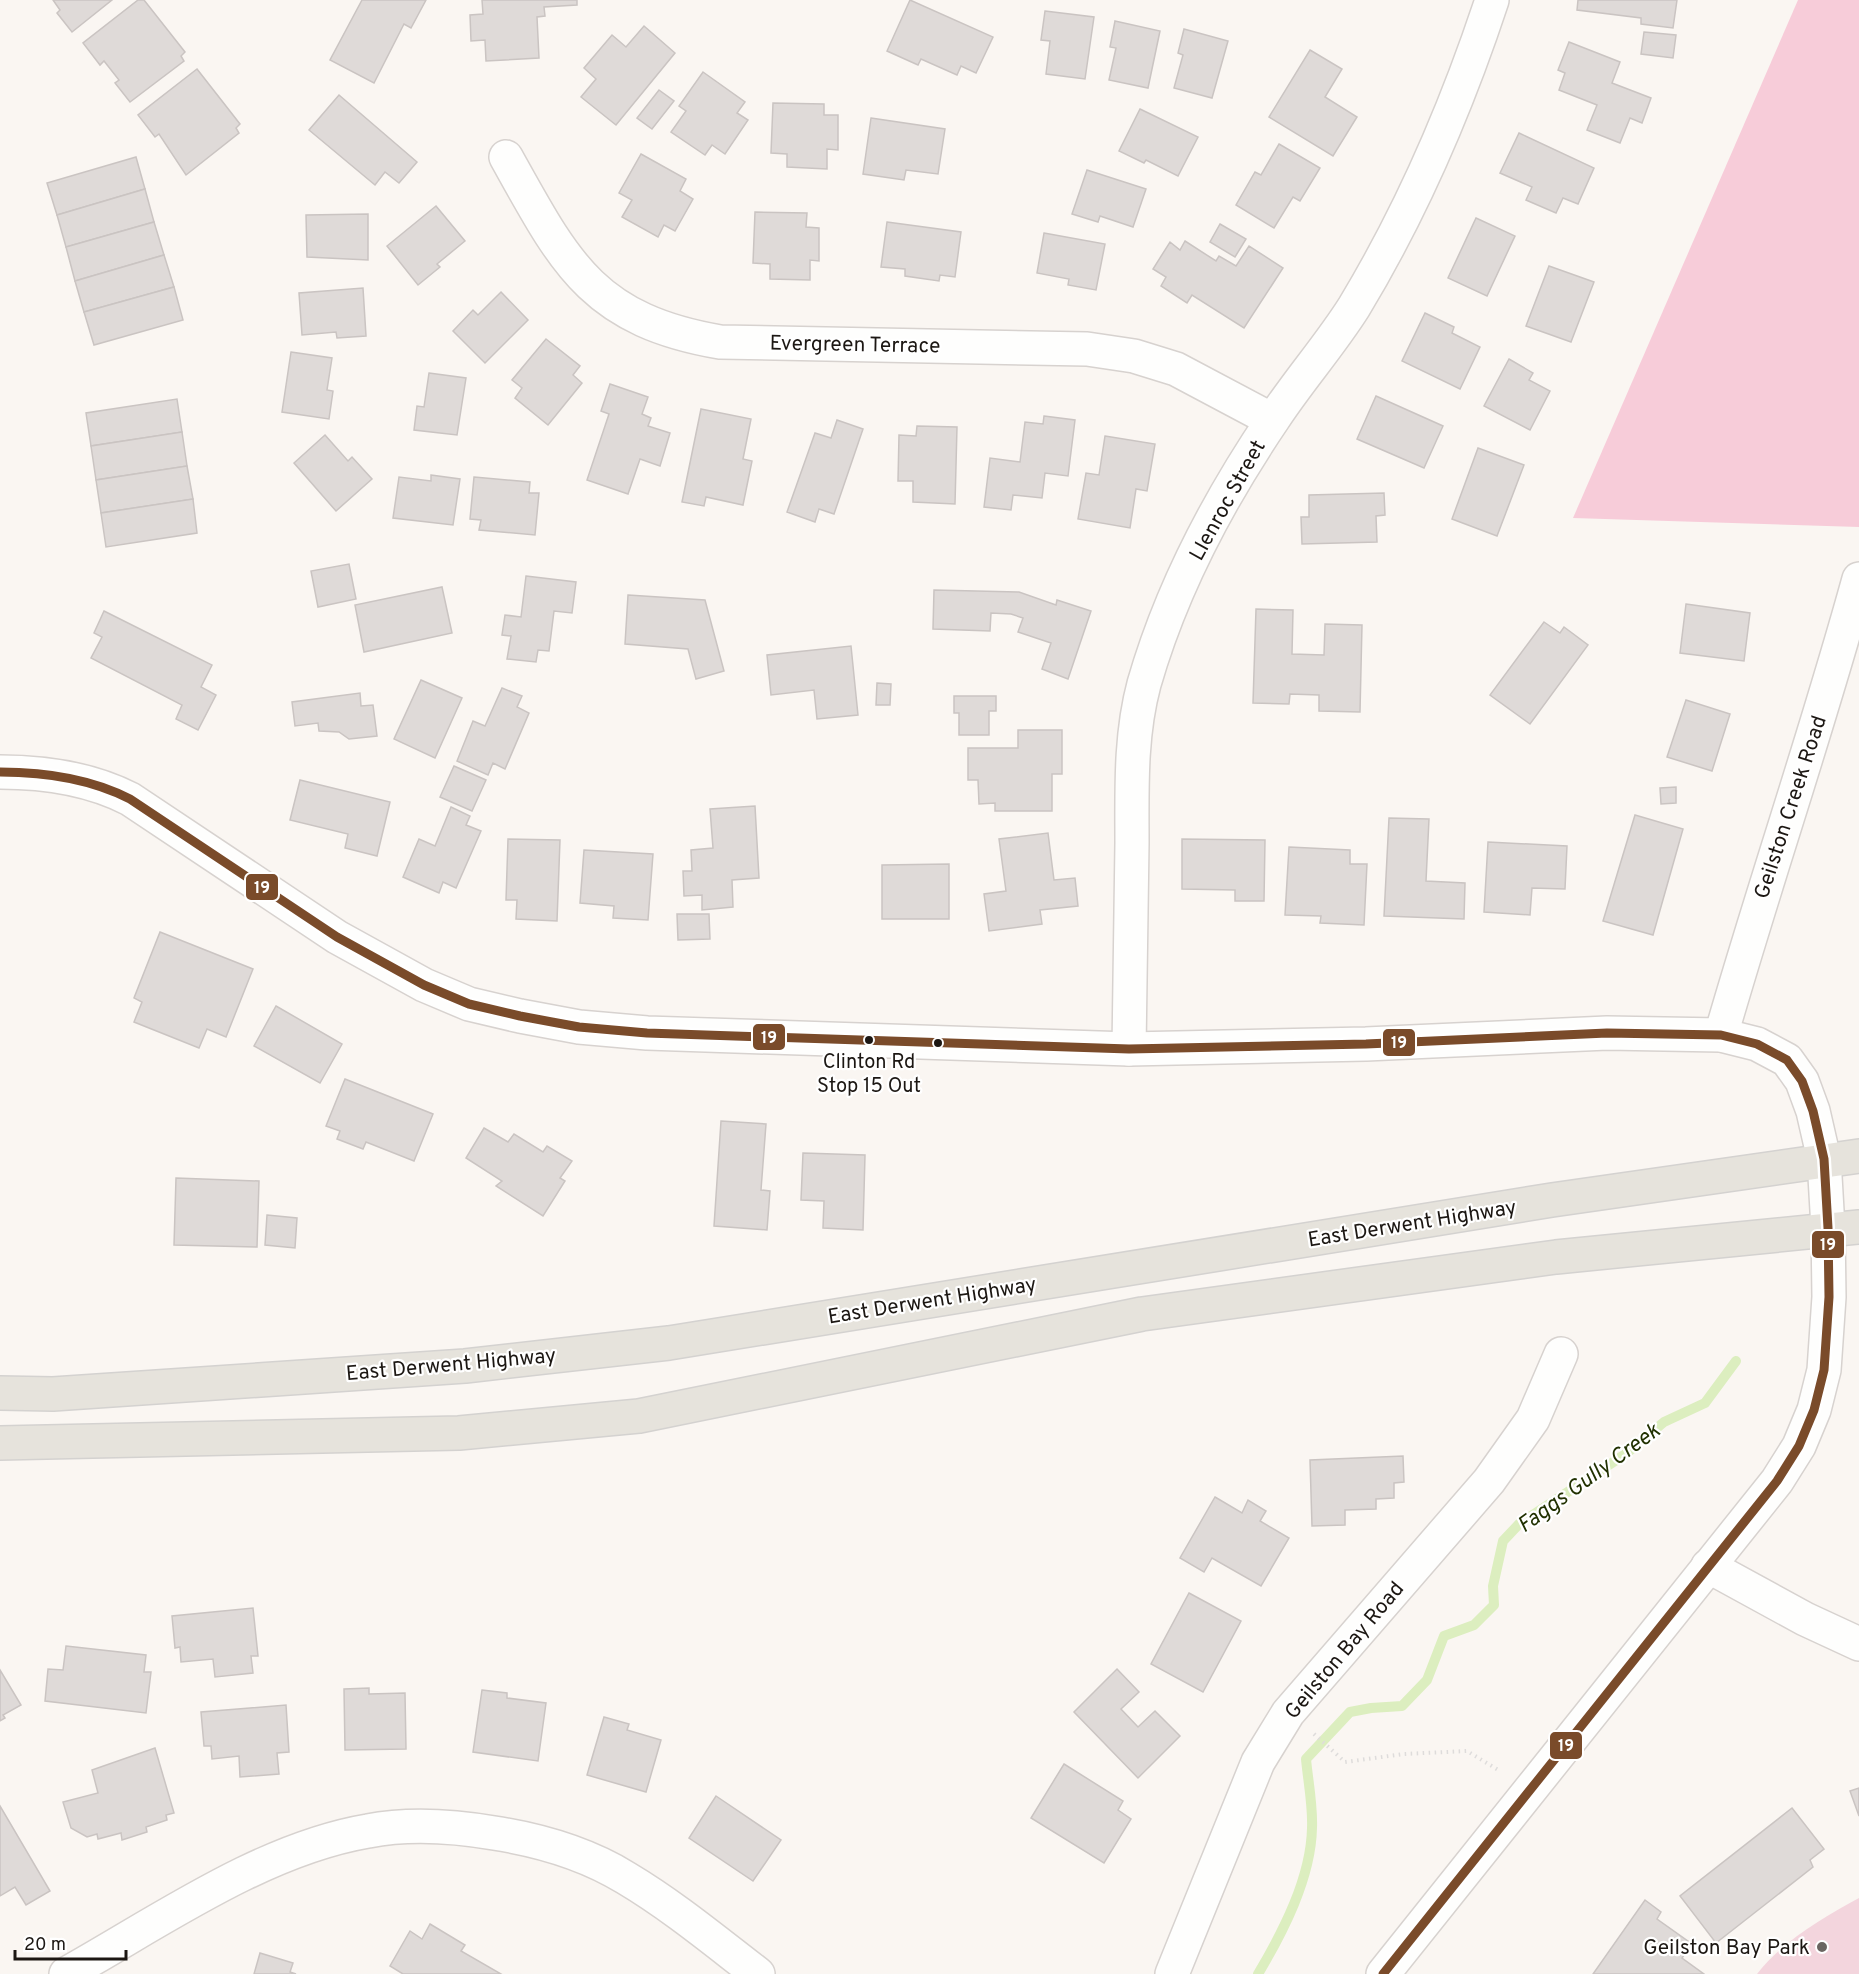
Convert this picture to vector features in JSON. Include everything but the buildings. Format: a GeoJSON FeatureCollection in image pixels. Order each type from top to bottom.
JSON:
{"type":"FeatureCollection","features":[{"type":"Feature","properties":{"kind":"main road","name":"East Derwent Highway"},"geometry":{"type":"LineString","coordinates":[[0,1393],[53,1394],[453,1366],[669,1342],[1824,1159],[1859,1156]]}},
{"type":"Feature","properties":{"kind":"main road"},"geometry":{"type":"LineString","coordinates":[[0,1443],[459,1433],[639,1416],[1143,1314],[1556,1257],[1843,1227]]}},
{"type":"Feature","properties":{"kind":"street","name":"Llenroc Street"},"geometry":{"type":"LineString","coordinates":[[1130,1049],[1133,739],[1144,685],[1187,570],[1218,509],[1272,420],[1352,309],[1388,248],[1432,156],[1475,51],[1492,0]]}},
{"type":"Feature","properties":{"kind":"street","name":"Evergreen Terrace"},"geometry":{"type":"LineString","coordinates":[[506,158],[551,238],[582,278],[614,305],[644,321],[681,335],[720,342],[1087,349],[1134,356],[1176,369],[1272,420]]}},
{"type":"Feature","properties":{"kind":"street","name":"Geilston Creek Road"},"geometry":{"type":"LineString","coordinates":[[1721,1035],[1762,892],[1834,671],[1859,579]]}},
{"type":"Feature","properties":{"kind":"street"},"geometry":{"type":"LineString","coordinates":[[0,772],[72,778],[103,786],[130,799],[381,963],[470,1004],[579,1027],[647,1033],[1130,1049],[1366,1044],[1607,1033],[1721,1035],[1757,1044],[1787,1060],[1802,1081],[1813,1111],[1843,1227],[1829,1297],[1824,1370],[1814,1410],[1799,1446],[1777,1481],[1383,1974]]}},
{"type":"Feature","properties":{"kind":"street","name":"Geilston Bay Road"},"geometry":{"type":"LineString","coordinates":[[1172,1974],[1258,1762],[1288,1713],[1488,1481],[1533,1419],[1561,1354]]}},
{"type":"Feature","properties":{"kind":"street"},"geometry":{"type":"LineString","coordinates":[[1708,1566],[1805,1619],[1859,1644]]}},
{"type":"Feature","properties":{"kind":"street"},"geometry":{"type":"LineString","coordinates":[[66,1974],[257,1867],[314,1844],[368,1831],[414,1827],[464,1828],[520,1837],[572,1853],[624,1876],[671,1906],[758,1974]]}},
{"type":"Feature","properties":{"kind":"path"},"geometry":{"type":"LineString","coordinates":[[1309,1729],[1345,1762],[1404,1754],[1467,1750],[1531,1790]]}},
{"type":"Feature","properties":{"kind":"shaded area"},"geometry":{"type":"Polygon","coordinates":[[[1798,0],[1859,0],[1859,527],[1573,518],[1798,0]]]}},
{"type":"Feature","properties":{"kind":"shaded area","name":"Geilston Bay Park"},"geometry":{"type":"Polygon","coordinates":[[[1859,1898],[1859,1974],[1757,1974],[1791,1941],[1817,1922],[1859,1898]]]}},
{"type":"Feature","properties":{"kind":"waterway","name":"Faggs Gully Creek"},"geometry":{"type":"LineString","coordinates":[[1258,1974],[1286,1923],[1307,1866],[1312,1819],[1306,1759],[1350,1712],[1402,1706],[1427,1680],[1444,1636],[1474,1625],[1494,1605],[1493,1586],[1503,1541],[1519,1524],[1627,1453],[1664,1422],[1705,1403],[1736,1361]]}},
{"type":"Feature","properties":{"kind":"transit line","name":"19"},"geometry":{"type":"LineString","coordinates":[[0,772],[34,773],[83,781],[130,799],[337,937],[424,985],[469,1004],[579,1027],[647,1033],[1129,1049],[1366,1044],[1607,1033],[1721,1035],[1757,1044],[1787,1060],[1802,1081],[1813,1111],[1824,1159],[1828,1228],[1829,1297],[1824,1370],[1814,1410],[1799,1446],[1777,1481],[1383,1974]]}},
{"type":"Feature","properties":{"kind":"place","name":"Clinton Rd Stop 15 Out"},"geometry":{"type":"Point","coordinates":[869,1040]}},
{"type":"Feature","properties":{"kind":"place","name":"Geilston Bay Park"},"geometry":{"type":"Point","coordinates":[1822,1947]}}]}
